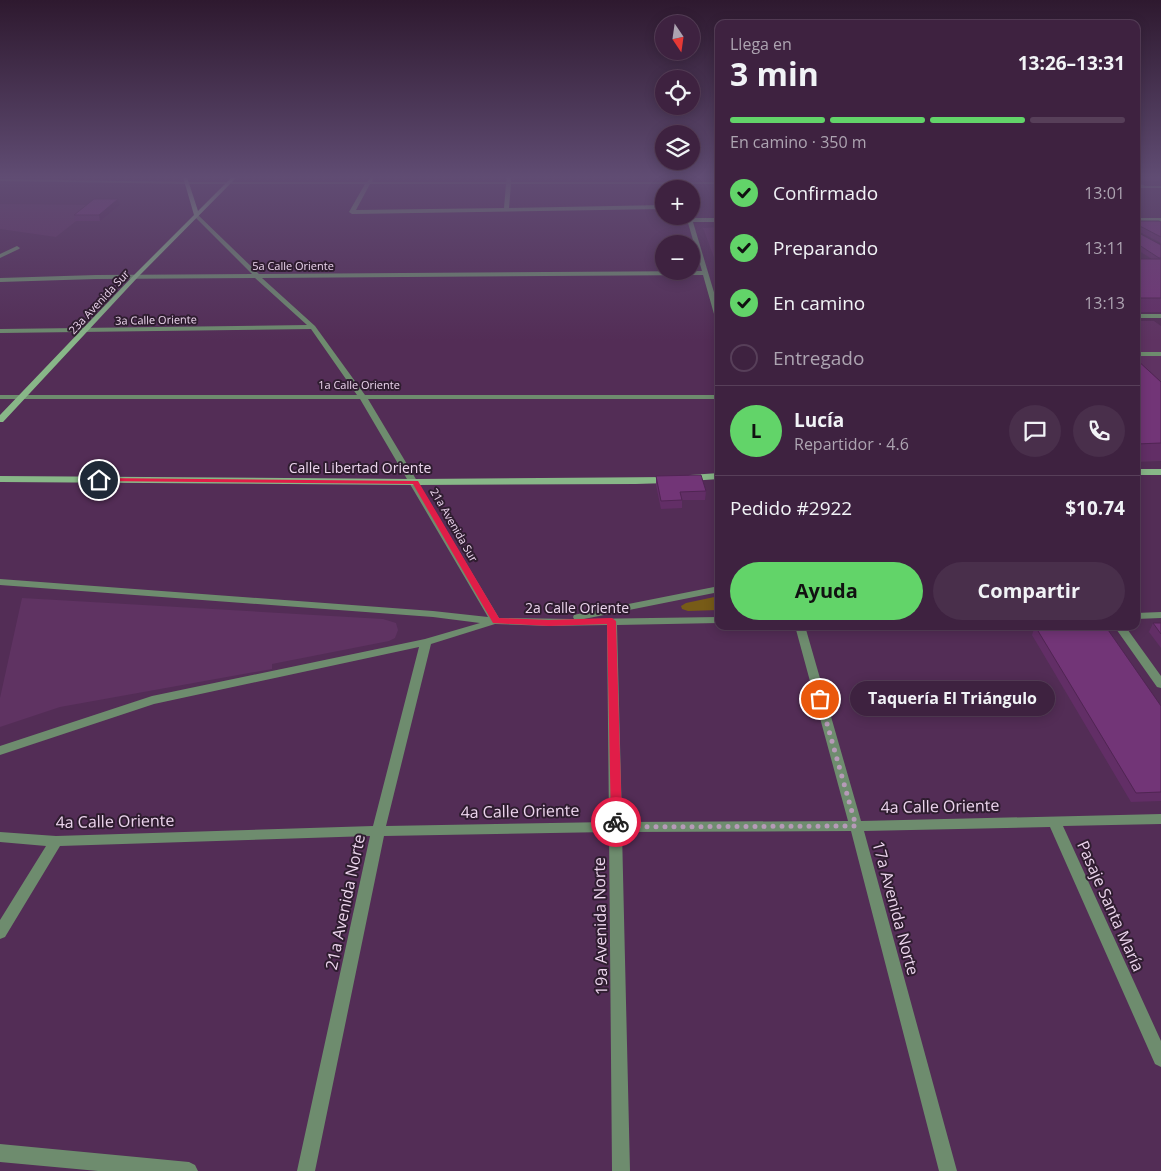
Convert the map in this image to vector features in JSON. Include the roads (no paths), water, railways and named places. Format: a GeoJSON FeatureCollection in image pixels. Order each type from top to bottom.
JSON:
{"type":"FeatureCollection","features":[{"type":"Feature","properties":{"kind":"main road","name":"23a Avenida Sur"},"geometry":{"type":"LineString","coordinates":[[0,420],[179,232]]}},
{"type":"Feature","properties":{"kind":"main road"},"geometry":{"type":"LineString","coordinates":[[1140,472],[1161,472]]}},
{"type":"Feature","properties":{"kind":"main road","name":"Calle Libertad Oriente"},"geometry":{"type":"LineString","coordinates":[[0,479],[415,482],[636,481],[715,476]]}},
{"type":"Feature","properties":{"kind":"street","name":"21a Avenida Sur"},"geometry":{"type":"LineString","coordinates":[[213,232],[257,276],[313,327],[362,396],[415,482],[496,621]]}},
{"type":"Feature","properties":{"kind":"street"},"geometry":{"type":"LineString","coordinates":[[694,232],[715,306]]}},
{"type":"Feature","properties":{"kind":"street"},"geometry":{"type":"LineString","coordinates":[[0,256],[17,248]]}},
{"type":"Feature","properties":{"kind":"street","name":"5a Calle Oriente"},"geometry":{"type":"LineString","coordinates":[[0,280],[136,276],[706,273]]}},
{"type":"Feature","properties":{"kind":"street"},"geometry":{"type":"LineString","coordinates":[[1140,316],[1161,316]]}},
{"type":"Feature","properties":{"kind":"street","name":"3a Calle Oriente"},"geometry":{"type":"LineString","coordinates":[[0,331],[313,327]]}},
{"type":"Feature","properties":{"kind":"street"},"geometry":{"type":"LineString","coordinates":[[1140,354],[1161,354]]}},
{"type":"Feature","properties":{"kind":"street","name":"1a Calle Oriente"},"geometry":{"type":"LineString","coordinates":[[0,397],[715,397]]}},
{"type":"Feature","properties":{"kind":"street"},"geometry":{"type":"LineString","coordinates":[[0,582],[433,614],[496,621]]}},
{"type":"Feature","properties":{"kind":"street"},"geometry":{"type":"LineString","coordinates":[[549,623],[715,590]]}},
{"type":"Feature","properties":{"kind":"street"},"geometry":{"type":"LineString","coordinates":[[1140,616],[1161,615]]}},
{"type":"Feature","properties":{"kind":"street","name":"2a Calle Oriente"},"geometry":{"type":"LineString","coordinates":[[496,621],[549,623],[715,620]]}},
{"type":"Feature","properties":{"kind":"street"},"geometry":{"type":"LineString","coordinates":[[0,751],[152,700],[426,642],[496,621]]}},
{"type":"Feature","properties":{"kind":"street","name":"19a Avenida Norte"},"geometry":{"type":"LineString","coordinates":[[612,621],[621,1171]]}},
{"type":"Feature","properties":{"kind":"street","name":"17a Avenida Norte"},"geometry":{"type":"LineString","coordinates":[[801,630],[856,826],[948,1171]]}},
{"type":"Feature","properties":{"kind":"street"},"geometry":{"type":"LineString","coordinates":[[1122,630],[1161,684]]}},
{"type":"Feature","properties":{"kind":"street","name":"21a Avenida Norte"},"geometry":{"type":"LineString","coordinates":[[306,1171],[378,831],[426,642]]}},
{"type":"Feature","properties":{"kind":"street","name":"4a Calle Oriente"},"geometry":{"type":"LineString","coordinates":[[0,837],[56,841],[378,831],[616,827],[856,826],[1161,819]]}},
{"type":"Feature","properties":{"kind":"street","name":"Pasaje Santa María"},"geometry":{"type":"LineString","coordinates":[[1054,821],[1161,1059]]}},
{"type":"Feature","properties":{"kind":"street"},"geometry":{"type":"LineString","coordinates":[[0,934],[56,841]]}},
{"type":"Feature","properties":{"kind":"street"},"geometry":{"type":"LineString","coordinates":[[0,1153],[188,1171]]}},
{"type":"Feature","properties":{"kind":"place","name":"Taquería El Triángulo"},"geometry":{"type":"Point","coordinates":[820,699]}}]}
